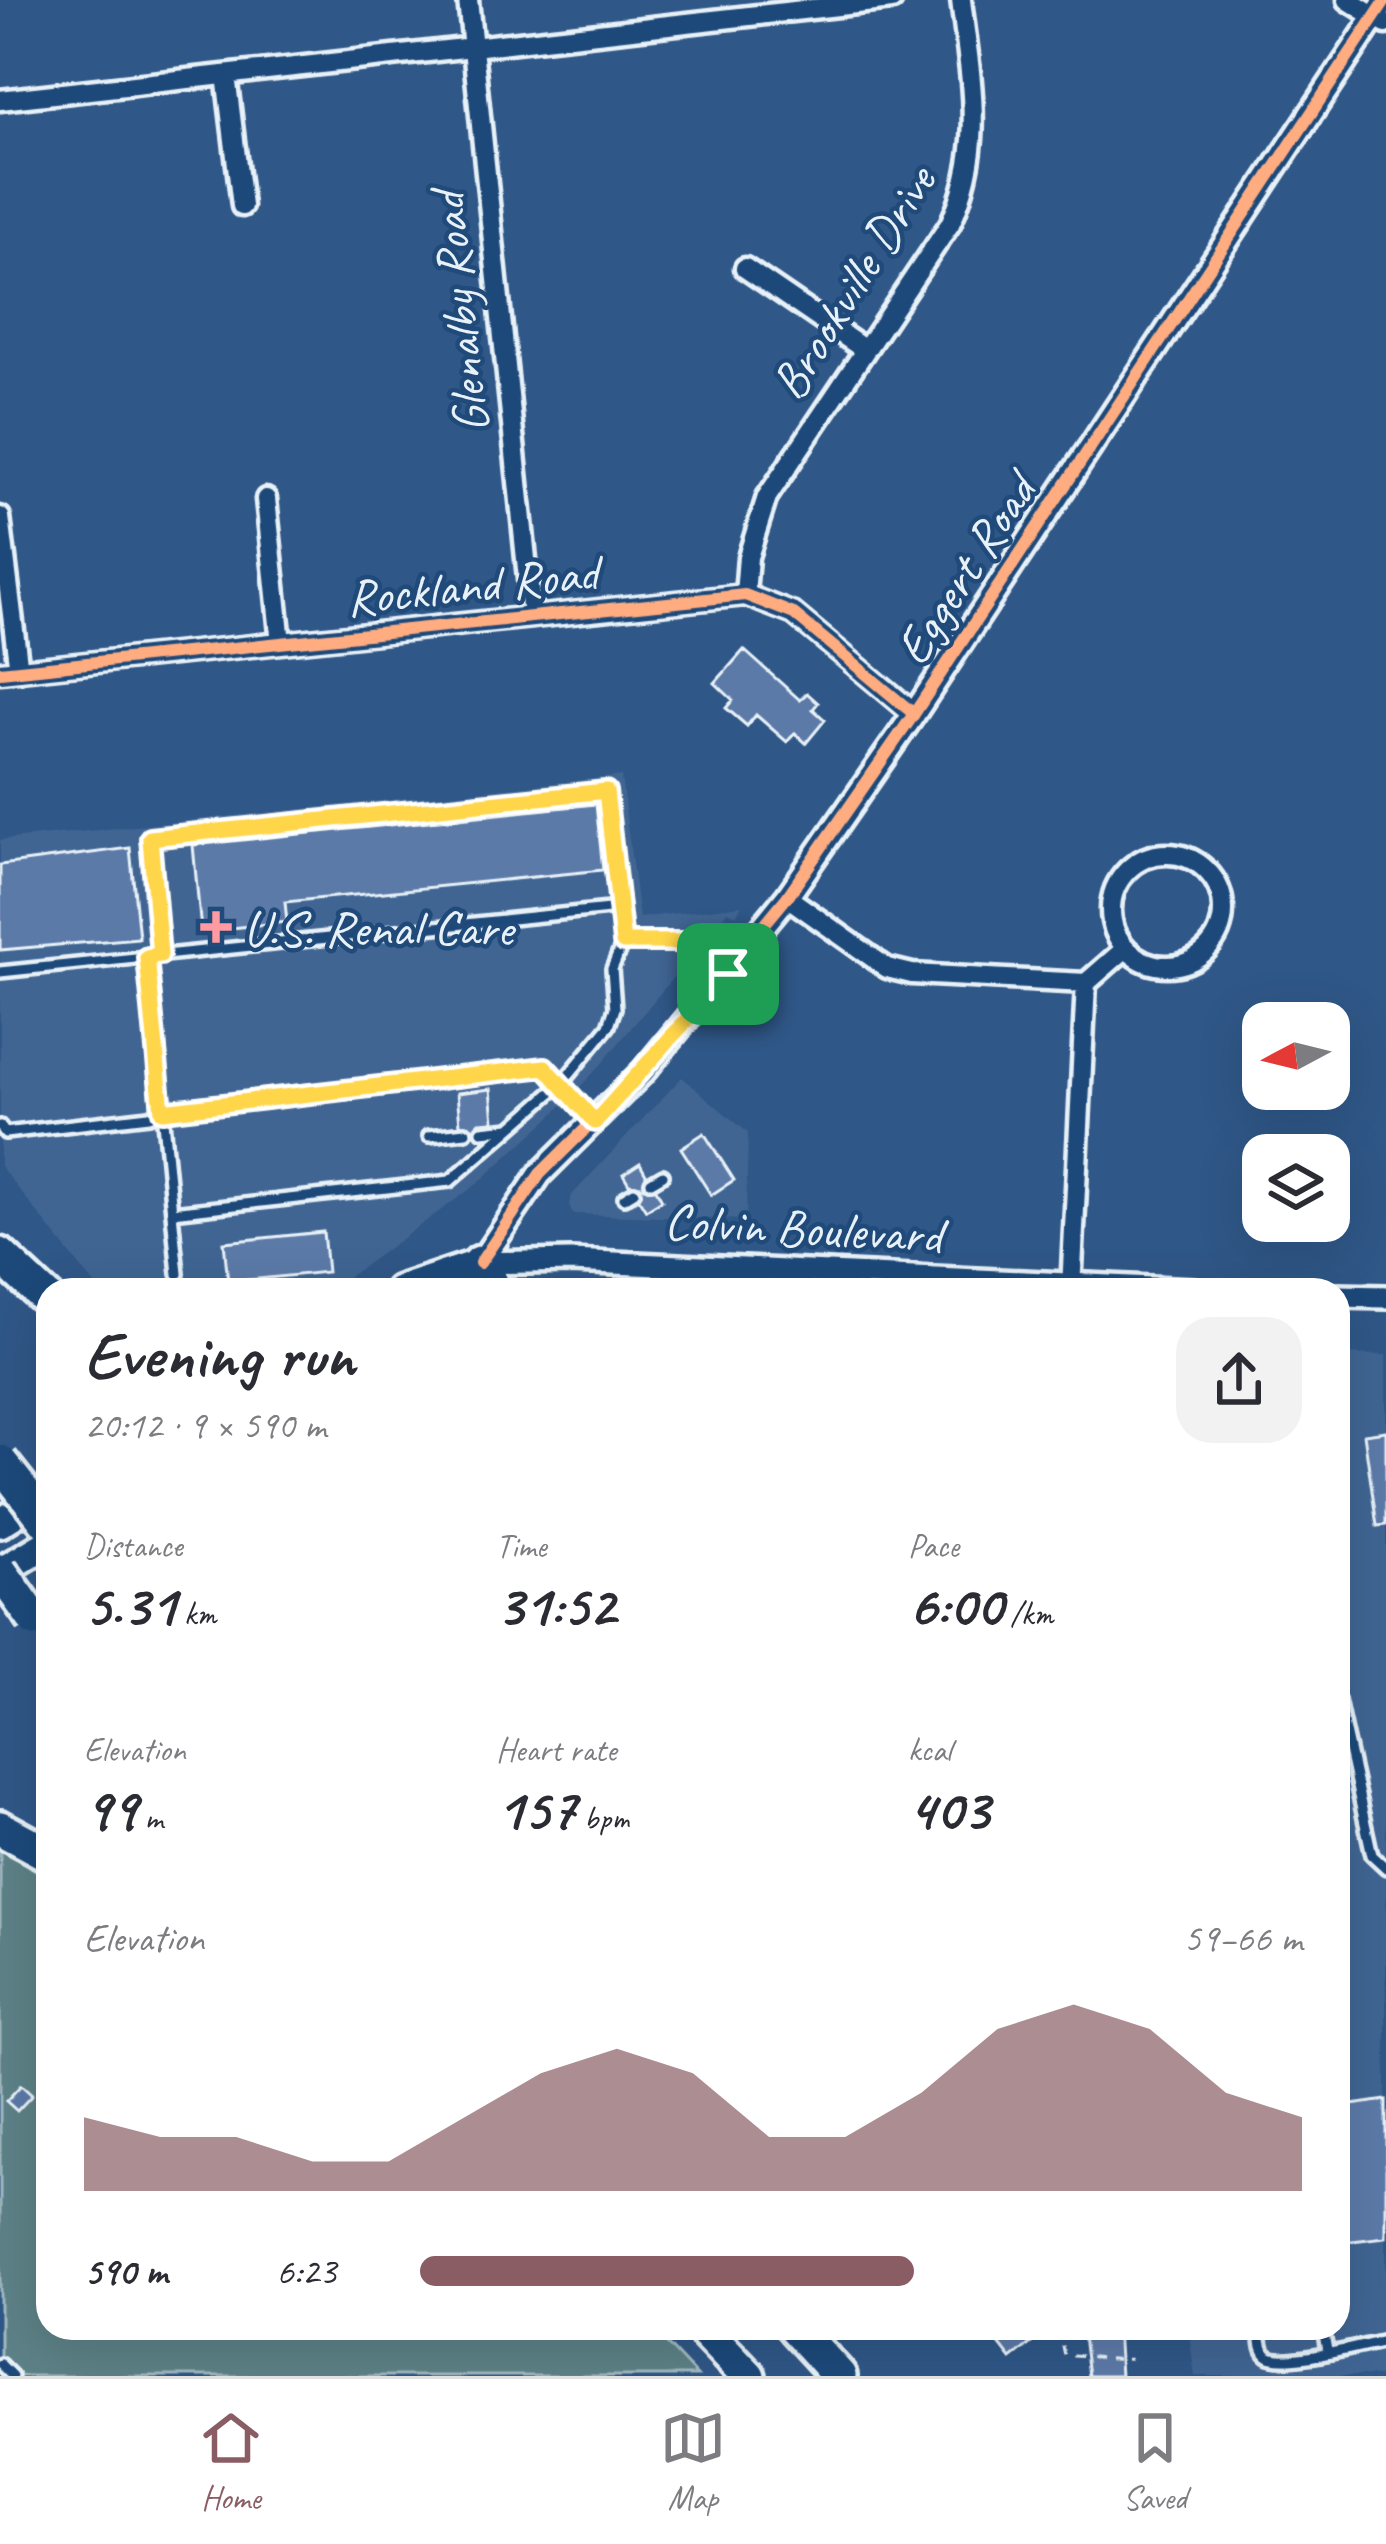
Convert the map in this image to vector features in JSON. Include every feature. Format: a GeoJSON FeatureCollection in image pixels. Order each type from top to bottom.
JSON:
{"type":"FeatureCollection","features":[{"type":"Feature","properties":{"kind":"highway"},"geometry":{"type":"LineString","coordinates":[[0,1255],[36,1289]]}},
{"type":"Feature","properties":{"kind":"highway"},"geometry":{"type":"LineString","coordinates":[[0,1462],[36,1508]]}},
{"type":"Feature","properties":{"kind":"highway"},"geometry":{"type":"LineString","coordinates":[[0,1572],[36,1619]]}},
{"type":"Feature","properties":{"kind":"highway"},"geometry":{"type":"LineString","coordinates":[[0,1828],[36,1848]]}},
{"type":"Feature","properties":{"kind":"highway"},"geometry":{"type":"LineString","coordinates":[[714,2340],[748,2376]]}},
{"type":"Feature","properties":{"kind":"highway"},"geometry":{"type":"LineString","coordinates":[[806,2340],[838,2375]]}},
{"type":"Feature","properties":{"kind":"highway"},"geometry":{"type":"LineString","coordinates":[[816,2340],[838,2375]]}},
{"type":"Feature","properties":{"kind":"main road"},"geometry":{"type":"LineString","coordinates":[[0,1523],[36,1500]]}},
{"type":"Feature","properties":{"kind":"main road"},"geometry":{"type":"LineString","coordinates":[[0,1572],[36,1550]]}},
{"type":"Feature","properties":{"kind":"street","name":"Glenalby Road"},"geometry":{"type":"LineString","coordinates":[[468,0],[532,617]]}},
{"type":"Feature","properties":{"kind":"street"},"geometry":{"type":"LineString","coordinates":[[0,100],[892,0]]}},
{"type":"Feature","properties":{"kind":"street","name":"Brookville Drive"},"geometry":{"type":"LineString","coordinates":[[745,595],[748,556],[766,497],[950,224],[970,170],[975,113],[961,0]]}},
{"type":"Feature","properties":{"kind":"street"},"geometry":{"type":"LineString","coordinates":[[1348,0],[1382,14]]}},
{"type":"Feature","properties":{"kind":"street","name":"Eggert Road"},"geometry":{"type":"LineString","coordinates":[[487,1277],[540,1174],[595,1122],[728,974],[787,897],[1382,14]]}},
{"type":"Feature","properties":{"kind":"street"},"geometry":{"type":"LineString","coordinates":[[226,75],[242,206]]}},
{"type":"Feature","properties":{"kind":"street"},"geometry":{"type":"LineString","coordinates":[[745,268],[866,350]]}},
{"type":"Feature","properties":{"kind":"street"},"geometry":{"type":"LineString","coordinates":[[266,499],[281,643]]}},
{"type":"Feature","properties":{"kind":"street"},"geometry":{"type":"LineString","coordinates":[[0,517],[9,672]]}},
{"type":"Feature","properties":{"kind":"street","name":"Rockland Road"},"geometry":{"type":"LineString","coordinates":[[9,672],[745,595],[794,614],[914,714]]}},
{"type":"Feature","properties":{"kind":"street"},"geometry":{"type":"LineString","coordinates":[[1162,854],[1189,858],[1211,874],[1219,886],[1223,915],[1214,942],[1204,953],[1192,961],[1164,966],[1126,948],[1113,924],[1112,910],[1113,896],[1126,872],[1162,854]]}},
{"type":"Feature","properties":{"kind":"street"},"geometry":{"type":"LineString","coordinates":[[787,897],[887,968],[912,974],[1086,983],[1126,948]]}},
{"type":"Feature","properties":{"kind":"street"},"geometry":{"type":"LineString","coordinates":[[1071,1278],[1086,983]]}},
{"type":"Feature","properties":{"kind":"street","name":"Colvin Boulevard"},"geometry":{"type":"LineString","coordinates":[[487,1277],[572,1261],[898,1278]]}},
{"type":"Feature","properties":{"kind":"street"},"geometry":{"type":"LineString","coordinates":[[1350,1296],[1386,1297]]}},
{"type":"Feature","properties":{"kind":"lane"},"geometry":{"type":"LineString","coordinates":[[160,955],[150,838],[606,791],[623,942],[612,969],[614,1017],[561,1084],[450,1180],[172,1212]]}},
{"type":"Feature","properties":{"kind":"lane"},"geometry":{"type":"LineString","coordinates":[[0,972],[619,908]]}},
{"type":"Feature","properties":{"kind":"lane"},"geometry":{"type":"LineString","coordinates":[[623,942],[683,942],[728,974]]}},
{"type":"Feature","properties":{"kind":"lane"},"geometry":{"type":"LineString","coordinates":[[147,957],[178,1274]]}},
{"type":"Feature","properties":{"kind":"lane"},"geometry":{"type":"LineString","coordinates":[[0,1126],[5,1133],[545,1067],[595,1122]]}},
{"type":"Feature","properties":{"kind":"lane"},"geometry":{"type":"LineString","coordinates":[[482,1131],[510,1128]]}},
{"type":"Feature","properties":{"kind":"lane"},"geometry":{"type":"LineString","coordinates":[[429,1136],[466,1132]]}},
{"type":"Feature","properties":{"kind":"lane"},"geometry":{"type":"LineString","coordinates":[[651,1182],[663,1174]]}},
{"type":"Feature","properties":{"kind":"lane"},"geometry":{"type":"LineString","coordinates":[[1350,1755],[1372,1855],[1386,1868]]}},
{"type":"Feature","properties":{"kind":"lane"},"geometry":{"type":"LineString","coordinates":[[1262,2340],[1269,2357],[1286,2360],[1386,2341]]}},
{"type":"Feature","properties":{"kind":"lane"},"geometry":{"type":"LineString","coordinates":[[1325,2340],[1327,2351]]}},
{"type":"Feature","properties":{"kind":"lane"},"geometry":{"type":"LineString","coordinates":[[0,2364],[12,2376]]}},
{"type":"Feature","properties":{"kind":"path"},"geometry":{"type":"LineString","coordinates":[[1061,2340],[1064,2355],[1097,2361],[1130,2359]]}},
{"type":"Feature","properties":{"kind":"shaded area"},"geometry":{"type":"Polygon","coordinates":[[[621,776],[639,918],[742,905],[736,915],[728,911],[599,1067],[552,1116],[476,1185],[347,1278],[89,1278],[0,1166],[0,840],[621,776]]]}},
{"type":"Feature","properties":{"kind":"shaded area"},"geometry":{"type":"Polygon","coordinates":[[[682,1077],[748,1133],[746,1220],[573,1214],[572,1195],[682,1077]]]}},
{"type":"Feature","properties":{"kind":"shaded area"},"geometry":{"type":"Polygon","coordinates":[[[1350,1354],[1386,1355],[1386,2376],[1195,2376],[1190,2340],[1350,2340],[1350,1354]]]}},
{"type":"Feature","properties":{"kind":"green space"},"geometry":{"type":"Polygon","coordinates":[[[0,1848],[36,1867],[36,2340],[663,2340],[697,2376],[8,2376],[0,2369],[0,1848]]]}},
{"type":"Feature","properties":{"kind":"building"},"geometry":{"type":"Polygon","coordinates":[[[744,650],[800,700],[807,693],[818,703],[813,709],[825,720],[806,743],[795,733],[787,742],[756,715],[747,726],[726,708],[733,700],[715,683],[744,650]]]}},
{"type":"Feature","properties":{"kind":"building"},"geometry":{"type":"Polygon","coordinates":[[[596,804],[603,870],[285,902],[287,922],[201,931],[193,845],[596,804]]]}},
{"type":"Feature","properties":{"kind":"building"},"geometry":{"type":"Polygon","coordinates":[[[130,848],[139,938],[0,950],[0,865],[130,848]]]}},
{"type":"Feature","properties":{"kind":"building"},"geometry":{"type":"Polygon","coordinates":[[[491,1089],[494,1121],[480,1122],[474,1128],[460,1124],[457,1093],[491,1089]]]}},
{"type":"Feature","properties":{"kind":"building"},"geometry":{"type":"Polygon","coordinates":[[[704,1133],[734,1180],[711,1195],[681,1148],[704,1133]]]}},
{"type":"Feature","properties":{"kind":"building"},"geometry":{"type":"Polygon","coordinates":[[[640,1163],[646,1174],[644,1187],[656,1189],[662,1200],[646,1210],[639,1199],[641,1186],[629,1184],[623,1174],[640,1163]]]}},
{"type":"Feature","properties":{"kind":"building"},"geometry":{"type":"Polygon","coordinates":[[[323,1232],[327,1272],[228,1278],[224,1242],[323,1232]]]}},
{"type":"Feature","properties":{"kind":"building"},"geometry":{"type":"Polygon","coordinates":[[[1386,1431],[1386,1525],[1377,1526],[1364,1434],[1386,1431]]]}},
{"type":"Feature","properties":{"kind":"building"},"geometry":{"type":"Polygon","coordinates":[[[21,2085],[32,2095],[17,2111],[6,2101],[21,2085]]]}},
{"type":"Feature","properties":{"kind":"building"},"geometry":{"type":"Polygon","coordinates":[[[1386,2100],[1386,2237],[1350,2241],[1350,2105],[1386,2100]]]}},
{"type":"Feature","properties":{"kind":"building"},"geometry":{"type":"Polygon","coordinates":[[[996,2340],[1035,2340],[1011,2359],[996,2340]]]}},
{"type":"Feature","properties":{"kind":"building"},"geometry":{"type":"Polygon","coordinates":[[[1084,2340],[1118,2340],[1120,2376],[1088,2376],[1084,2340]]]}},
{"type":"Feature","properties":{"kind":"cycle path"},"geometry":{"type":"LineString","coordinates":[[480,1263],[540,1174],[643,1072],[787,897],[914,714],[1386,0]]}},
{"type":"Feature","properties":{"kind":"cycle path"},"geometry":{"type":"LineString","coordinates":[[0,672],[745,595],[794,614],[914,714]]}},
{"type":"Feature","properties":{"kind":"place","name":"U.S. Renal Care"},"geometry":{"type":"Point","coordinates":[216,927]}},
{"type":"Feature","properties":{"kind":"route"},"geometry":{"type":"LineString","coordinates":[[606,791],[623,942],[683,942],[728,974],[595,1122],[545,1067],[162,1111],[147,957],[160,955],[150,838],[606,791]]}}]}
